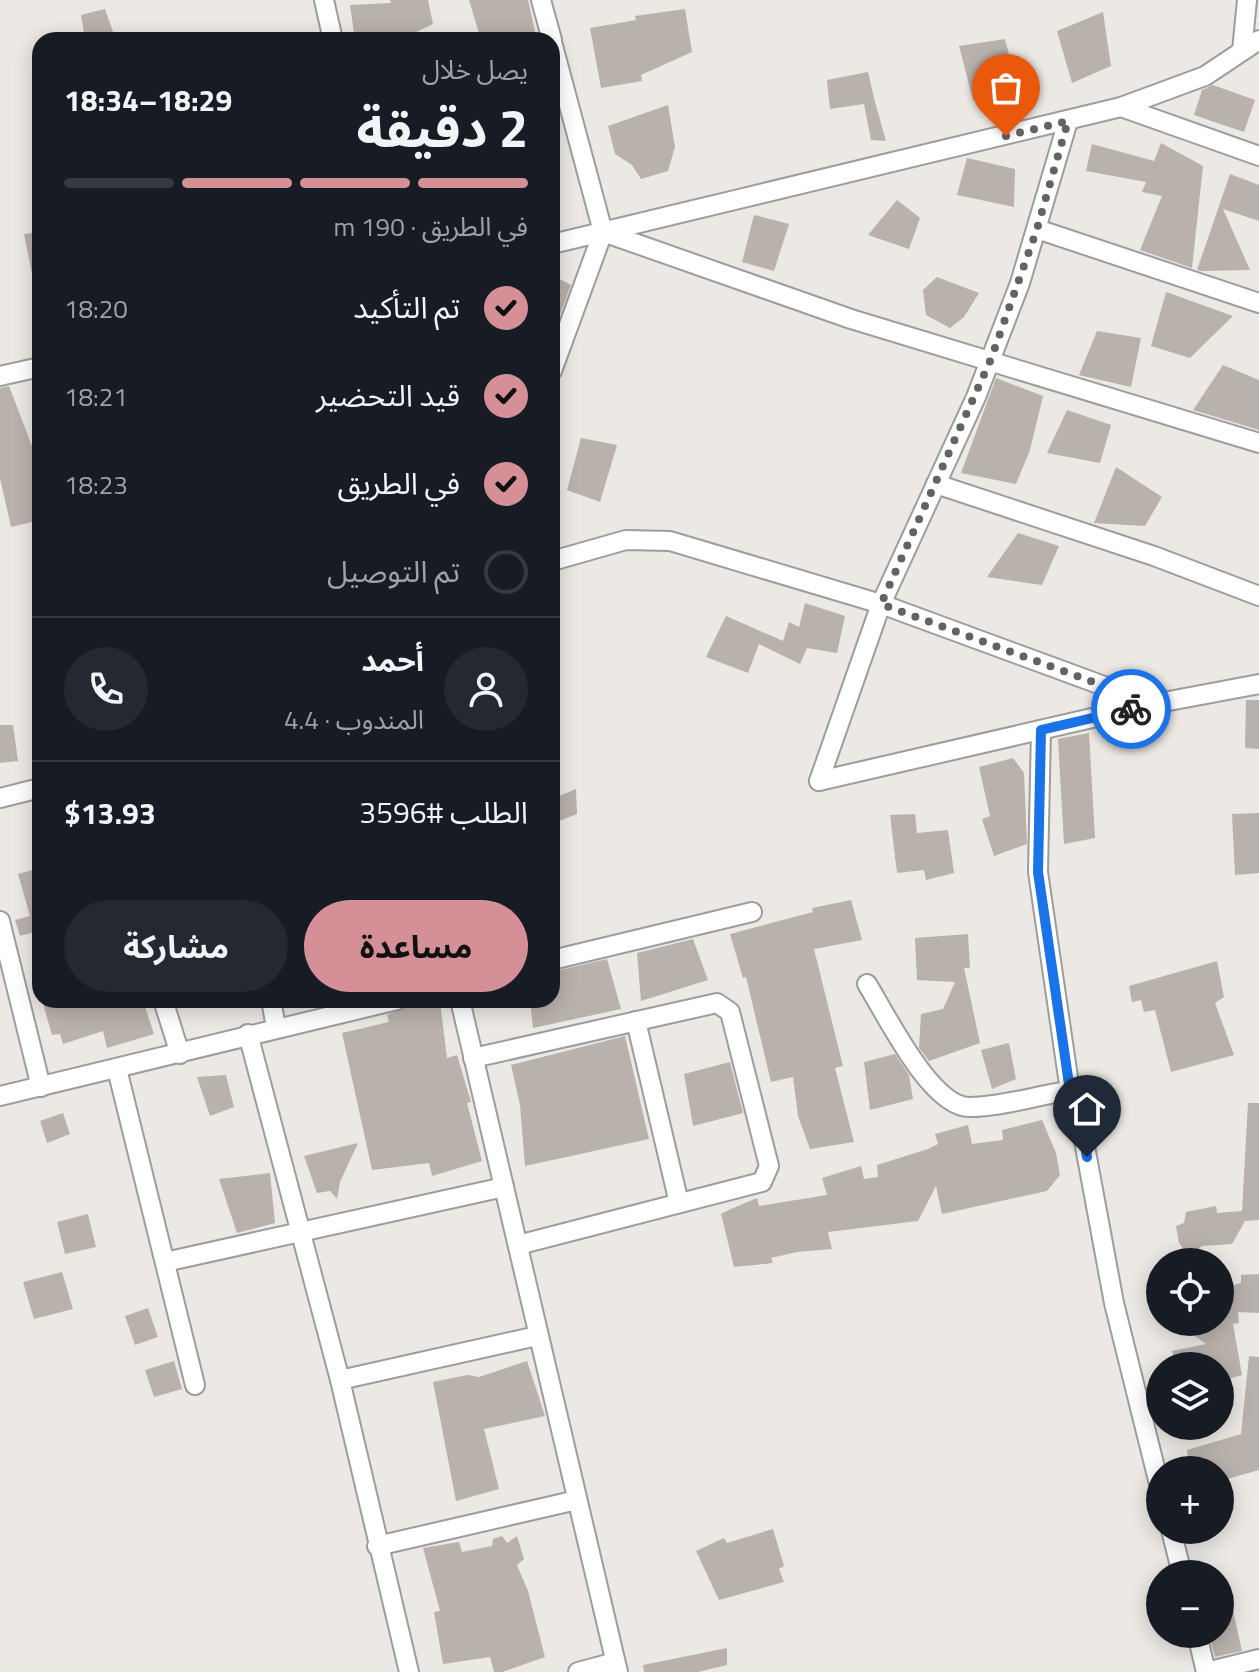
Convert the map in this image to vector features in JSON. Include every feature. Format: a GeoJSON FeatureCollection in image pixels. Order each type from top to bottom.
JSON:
{"type":"FeatureCollection","features":[{"type":"Feature","properties":{"kind":"street"},"geometry":{"type":"LineString","coordinates":[[324,0],[331,32]]}},
{"type":"Feature","properties":{"kind":"street"},"geometry":{"type":"LineString","coordinates":[[541,0],[550,32]]}},
{"type":"Feature","properties":{"kind":"street"},"geometry":{"type":"LineString","coordinates":[[1242,51],[1247,0]]}},
{"type":"Feature","properties":{"kind":"street"},"geometry":{"type":"LineString","coordinates":[[560,242],[1121,107],[1205,76],[1259,40]]}},
{"type":"Feature","properties":{"kind":"street"},"geometry":{"type":"LineString","coordinates":[[560,71],[603,232],[560,349]]}},
{"type":"Feature","properties":{"kind":"street"},"geometry":{"type":"LineString","coordinates":[[1121,107],[1259,156]]}},
{"type":"Feature","properties":{"kind":"street"},"geometry":{"type":"LineString","coordinates":[[1068,121],[1037,229],[991,359],[881,604],[819,781],[1153,704],[1259,684]]}},
{"type":"Feature","properties":{"kind":"street"},"geometry":{"type":"LineString","coordinates":[[1037,229],[1259,303]]}},
{"type":"Feature","properties":{"kind":"street"},"geometry":{"type":"LineString","coordinates":[[603,232],[851,319],[991,359],[1259,443]]}},
{"type":"Feature","properties":{"kind":"street"},"geometry":{"type":"LineString","coordinates":[[1,372],[32,368]]}},
{"type":"Feature","properties":{"kind":"street"},"geometry":{"type":"LineString","coordinates":[[936,484],[1154,556],[1259,596]]}},
{"type":"Feature","properties":{"kind":"street"},"geometry":{"type":"LineString","coordinates":[[560,559],[626,540],[670,541],[881,604],[1153,704]]}},
{"type":"Feature","properties":{"kind":"street"},"geometry":{"type":"LineString","coordinates":[[1041,730],[1038,872],[1070,1091],[1076,1098],[1114,1303],[1152,1456]]}},
{"type":"Feature","properties":{"kind":"street"},"geometry":{"type":"LineString","coordinates":[[0,798],[32,790]]}},
{"type":"Feature","properties":{"kind":"street"},"geometry":{"type":"LineString","coordinates":[[560,958],[752,912]]}},
{"type":"Feature","properties":{"kind":"street"},"geometry":{"type":"LineString","coordinates":[[0,921],[41,1087]]}},
{"type":"Feature","properties":{"kind":"street"},"geometry":{"type":"LineString","coordinates":[[867,984],[920,1069],[945,1099],[967,1108],[1070,1091]]}},
{"type":"Feature","properties":{"kind":"street"},"geometry":{"type":"LineString","coordinates":[[473,1058],[717,1003],[730,1012],[769,1166],[762,1182],[518,1245]]}},
{"type":"Feature","properties":{"kind":"street"},"geometry":{"type":"LineString","coordinates":[[166,1008],[180,1054]]}},
{"type":"Feature","properties":{"kind":"street"},"geometry":{"type":"LineString","coordinates":[[272,1008],[276,1027]]}},
{"type":"Feature","properties":{"kind":"street"},"geometry":{"type":"LineString","coordinates":[[0,1096],[361,1008]]}},
{"type":"Feature","properties":{"kind":"street"},"geometry":{"type":"LineString","coordinates":[[462,1008],[616,1667],[578,1672]]}},
{"type":"Feature","properties":{"kind":"street"},"geometry":{"type":"LineString","coordinates":[[636,1021],[679,1203]]}},
{"type":"Feature","properties":{"kind":"street"},"geometry":{"type":"LineString","coordinates":[[248,1034],[340,1380],[409,1672]]}},
{"type":"Feature","properties":{"kind":"street"},"geometry":{"type":"LineString","coordinates":[[117,1069],[195,1385]]}},
{"type":"Feature","properties":{"kind":"street"},"geometry":{"type":"LineString","coordinates":[[165,1262],[504,1187]]}},
{"type":"Feature","properties":{"kind":"street"},"geometry":{"type":"LineString","coordinates":[[340,1380],[537,1336]]}},
{"type":"Feature","properties":{"kind":"street"},"geometry":{"type":"LineString","coordinates":[[377,1546],[577,1500]]}},
{"type":"Feature","properties":{"kind":"street"},"geometry":{"type":"LineString","coordinates":[[1200,1648],[1206,1672],[1259,1659]]}},
{"type":"Feature","properties":{"kind":"building"},"geometry":{"type":"Polygon","coordinates":[[[390,0],[428,0],[433,24],[416,32],[354,32],[350,5],[391,3],[390,0]]]}},
{"type":"Feature","properties":{"kind":"building"},"geometry":{"type":"Polygon","coordinates":[[[469,0],[528,0],[535,32],[479,32],[469,0]]]}},
{"type":"Feature","properties":{"kind":"building"},"geometry":{"type":"Polygon","coordinates":[[[105,9],[113,32],[84,32],[81,15],[105,9]]]}},
{"type":"Feature","properties":{"kind":"building"},"geometry":{"type":"Polygon","coordinates":[[[685,9],[692,52],[641,75],[642,81],[601,88],[590,28],[636,20],[635,16],[685,9]]]}},
{"type":"Feature","properties":{"kind":"building"},"geometry":{"type":"Polygon","coordinates":[[[1103,12],[1111,66],[1072,83],[1057,31],[1103,12]]]}},
{"type":"Feature","properties":{"kind":"building"},"geometry":{"type":"Polygon","coordinates":[[[1005,39],[1018,90],[973,100],[959,46],[1005,39]]]}},
{"type":"Feature","properties":{"kind":"building"},"geometry":{"type":"Polygon","coordinates":[[[868,72],[886,141],[871,140],[864,104],[830,109],[827,80],[868,72]]]}},
{"type":"Feature","properties":{"kind":"building"},"geometry":{"type":"Polygon","coordinates":[[[1213,85],[1255,100],[1244,132],[1194,115],[1202,90],[1213,85]]]}},
{"type":"Feature","properties":{"kind":"building"},"geometry":{"type":"Polygon","coordinates":[[[668,105],[675,147],[668,171],[641,179],[632,165],[615,154],[608,126],[668,105]]]}},
{"type":"Feature","properties":{"kind":"building"},"geometry":{"type":"Polygon","coordinates":[[[1161,143],[1203,166],[1192,268],[1140,250],[1162,196],[1142,192],[1146,182],[1086,171],[1092,144],[1154,161],[1161,143]]]}},
{"type":"Feature","properties":{"kind":"building"},"geometry":{"type":"Polygon","coordinates":[[[967,158],[1015,169],[1014,207],[957,195],[967,158]]]}},
{"type":"Feature","properties":{"kind":"building"},"geometry":{"type":"Polygon","coordinates":[[[1230,174],[1259,185],[1259,221],[1223,209],[1250,270],[1197,270],[1230,174]]]}},
{"type":"Feature","properties":{"kind":"building"},"geometry":{"type":"Polygon","coordinates":[[[897,200],[920,218],[909,249],[868,235],[897,200]]]}},
{"type":"Feature","properties":{"kind":"building"},"geometry":{"type":"Polygon","coordinates":[[[754,215],[789,224],[774,271],[742,262],[754,215]]]}},
{"type":"Feature","properties":{"kind":"building"},"geometry":{"type":"Polygon","coordinates":[[[32,233],[32,274],[24,234],[32,233]]]}},
{"type":"Feature","properties":{"kind":"building"},"geometry":{"type":"Polygon","coordinates":[[[937,277],[979,293],[964,317],[950,328],[926,315],[923,290],[937,277]]]}},
{"type":"Feature","properties":{"kind":"building"},"geometry":{"type":"Polygon","coordinates":[[[560,279],[571,285],[560,315],[560,279]]]}},
{"type":"Feature","properties":{"kind":"building"},"geometry":{"type":"Polygon","coordinates":[[[1166,292],[1233,316],[1190,358],[1151,346],[1166,292]]]}},
{"type":"Feature","properties":{"kind":"building"},"geometry":{"type":"Polygon","coordinates":[[[1097,331],[1141,338],[1131,387],[1079,375],[1097,331]]]}},
{"type":"Feature","properties":{"kind":"building"},"geometry":{"type":"Polygon","coordinates":[[[1223,365],[1259,380],[1259,430],[1193,410],[1223,365]]]}},
{"type":"Feature","properties":{"kind":"building"},"geometry":{"type":"Polygon","coordinates":[[[996,378],[1043,396],[1030,450],[1016,484],[961,473],[996,378]]]}},
{"type":"Feature","properties":{"kind":"building"},"geometry":{"type":"Polygon","coordinates":[[[9,386],[32,446],[32,522],[11,527],[0,478],[0,388],[9,386]]]}},
{"type":"Feature","properties":{"kind":"building"},"geometry":{"type":"Polygon","coordinates":[[[1067,410],[1111,425],[1100,463],[1047,453],[1067,410]]]}},
{"type":"Feature","properties":{"kind":"building"},"geometry":{"type":"Polygon","coordinates":[[[581,438],[617,445],[600,502],[567,490],[581,438]]]}},
{"type":"Feature","properties":{"kind":"building"},"geometry":{"type":"Polygon","coordinates":[[[1116,467],[1162,497],[1145,526],[1094,523],[1116,467]]]}},
{"type":"Feature","properties":{"kind":"building"},"geometry":{"type":"Polygon","coordinates":[[[1018,533],[1059,546],[1042,585],[987,577],[1018,533]]]}},
{"type":"Feature","properties":{"kind":"building"},"geometry":{"type":"Polygon","coordinates":[[[805,603],[845,616],[837,653],[807,648],[800,664],[759,644],[748,673],[706,657],[726,616],[783,641],[789,622],[799,627],[805,603]]]}},
{"type":"Feature","properties":{"kind":"building"},"geometry":{"type":"Polygon","coordinates":[[[1246,700],[1259,700],[1259,749],[1245,748],[1246,700]]]}},
{"type":"Feature","properties":{"kind":"building"},"geometry":{"type":"Polygon","coordinates":[[[0,725],[13,725],[18,761],[0,763],[0,725]]]}},
{"type":"Feature","properties":{"kind":"building"},"geometry":{"type":"Polygon","coordinates":[[[1089,733],[1095,838],[1064,844],[1058,739],[1089,733]]]}},
{"type":"Feature","properties":{"kind":"building"},"geometry":{"type":"Polygon","coordinates":[[[1013,758],[1024,773],[1027,844],[994,856],[982,819],[990,816],[979,767],[1013,758]]]}},
{"type":"Feature","properties":{"kind":"building"},"geometry":{"type":"Polygon","coordinates":[[[576,789],[577,814],[560,821],[560,796],[576,789]]]}},
{"type":"Feature","properties":{"kind":"building"},"geometry":{"type":"Polygon","coordinates":[[[1259,813],[1259,873],[1235,875],[1232,814],[1259,813]]]}},
{"type":"Feature","properties":{"kind":"building"},"geometry":{"type":"Polygon","coordinates":[[[915,814],[917,833],[948,830],[954,873],[926,880],[924,870],[897,873],[890,815],[915,814]]]}},
{"type":"Feature","properties":{"kind":"building"},"geometry":{"type":"Polygon","coordinates":[[[32,870],[32,933],[20,936],[15,920],[30,916],[18,874],[32,870]]]}},
{"type":"Feature","properties":{"kind":"building"},"geometry":{"type":"Polygon","coordinates":[[[851,900],[862,940],[814,949],[843,1066],[835,1068],[854,1142],[810,1149],[798,1116],[793,1077],[771,1082],[746,977],[743,978],[730,934],[813,912],[812,908],[851,900]]]}},
{"type":"Feature","properties":{"kind":"building"},"geometry":{"type":"Polygon","coordinates":[[[968,934],[970,968],[964,968],[980,1043],[929,1061],[919,1048],[921,1014],[943,1009],[955,982],[917,980],[915,938],[968,934]]]}},
{"type":"Feature","properties":{"kind":"building"},"geometry":{"type":"Polygon","coordinates":[[[693,939],[708,980],[641,1001],[637,953],[693,939]]]}},
{"type":"Feature","properties":{"kind":"building"},"geometry":{"type":"Polygon","coordinates":[[[607,959],[621,1009],[533,1028],[531,1008],[560,1008],[560,970],[607,959]]]}},
{"type":"Feature","properties":{"kind":"building"},"geometry":{"type":"Polygon","coordinates":[[[1217,961],[1224,997],[1215,1003],[1234,1055],[1171,1072],[1155,1010],[1144,1012],[1141,1000],[1132,1002],[1129,986],[1217,961]]]}},
{"type":"Feature","properties":{"kind":"building"},"geometry":{"type":"Polygon","coordinates":[[[44,1008],[146,1008],[154,1034],[107,1048],[103,1031],[63,1044],[60,1034],[52,1035],[44,1008]]]}},
{"type":"Feature","properties":{"kind":"building"},"geometry":{"type":"Polygon","coordinates":[[[404,1008],[441,1008],[447,1058],[457,1055],[471,1102],[467,1103],[482,1161],[432,1176],[429,1163],[372,1170],[342,1033],[389,1022],[387,1015],[404,1008]]]}},
{"type":"Feature","properties":{"kind":"building"},"geometry":{"type":"Polygon","coordinates":[[[625,1036],[649,1139],[525,1166],[520,1105],[511,1065],[625,1036]]]}},
{"type":"Feature","properties":{"kind":"building"},"geometry":{"type":"Polygon","coordinates":[[[1009,1043],[1016,1079],[992,1089],[981,1050],[1009,1043]]]}},
{"type":"Feature","properties":{"kind":"building"},"geometry":{"type":"Polygon","coordinates":[[[895,1054],[909,1075],[913,1099],[870,1110],[864,1062],[895,1054]]]}},
{"type":"Feature","properties":{"kind":"building"},"geometry":{"type":"Polygon","coordinates":[[[730,1062],[743,1113],[693,1126],[684,1074],[730,1062]]]}},
{"type":"Feature","properties":{"kind":"building"},"geometry":{"type":"Polygon","coordinates":[[[226,1075],[234,1107],[210,1116],[197,1077],[226,1075]]]}},
{"type":"Feature","properties":{"kind":"building"},"geometry":{"type":"Polygon","coordinates":[[[1248,1103],[1259,1103],[1259,1220],[1245,1221],[1232,1244],[1183,1248],[1179,1243],[1176,1226],[1184,1223],[1186,1212],[1216,1206],[1217,1213],[1242,1211],[1248,1103]]]}},
{"type":"Feature","properties":{"kind":"building"},"geometry":{"type":"Polygon","coordinates":[[[63,1113],[70,1134],[47,1143],[40,1121],[63,1113]]]}},
{"type":"Feature","properties":{"kind":"building"},"geometry":{"type":"Polygon","coordinates":[[[1042,1120],[1056,1153],[1060,1175],[1047,1191],[942,1214],[936,1186],[918,1221],[828,1232],[832,1249],[797,1252],[771,1258],[773,1263],[734,1267],[721,1214],[731,1209],[757,1198],[759,1206],[827,1195],[822,1178],[861,1166],[864,1179],[878,1177],[877,1165],[938,1144],[935,1134],[968,1125],[972,1144],[1003,1140],[1002,1130],[1042,1120]]]}},
{"type":"Feature","properties":{"kind":"building"},"geometry":{"type":"Polygon","coordinates":[[[358,1143],[340,1182],[337,1199],[330,1191],[317,1193],[304,1156],[358,1143]]]}},
{"type":"Feature","properties":{"kind":"building"},"geometry":{"type":"Polygon","coordinates":[[[270,1173],[275,1223],[237,1233],[219,1179],[270,1173]]]}},
{"type":"Feature","properties":{"kind":"building"},"geometry":{"type":"Polygon","coordinates":[[[88,1214],[96,1247],[65,1254],[57,1222],[88,1214]]]}},
{"type":"Feature","properties":{"kind":"building"},"geometry":{"type":"Polygon","coordinates":[[[62,1272],[73,1309],[34,1319],[23,1282],[62,1272]]]}},
{"type":"Feature","properties":{"kind":"building"},"geometry":{"type":"Polygon","coordinates":[[[1259,1274],[1259,1313],[1238,1312],[1239,1323],[1234,1324],[1234,1285],[1241,1283],[1241,1275],[1259,1274]]]}},
{"type":"Feature","properties":{"kind":"building"},"geometry":{"type":"Polygon","coordinates":[[[148,1308],[158,1337],[135,1345],[125,1316],[148,1308]]]}},
{"type":"Feature","properties":{"kind":"building"},"geometry":{"type":"Polygon","coordinates":[[[1234,1330],[1242,1375],[1234,1377],[1234,1352],[1172,1351],[1206,1344],[1195,1336],[1234,1336],[1234,1330]]]}},
{"type":"Feature","properties":{"kind":"building"},"geometry":{"type":"Polygon","coordinates":[[[1249,1356],[1259,1357],[1259,1470],[1234,1477],[1234,1456],[1188,1456],[1187,1450],[1221,1440],[1234,1440],[1234,1436],[1241,1434],[1249,1356]]]}},
{"type":"Feature","properties":{"kind":"building"},"geometry":{"type":"Polygon","coordinates":[[[174,1361],[182,1389],[154,1397],[145,1370],[174,1361]]]}},
{"type":"Feature","properties":{"kind":"building"},"geometry":{"type":"Polygon","coordinates":[[[527,1361],[545,1416],[484,1429],[499,1489],[456,1501],[433,1382],[467,1375],[479,1377],[527,1361]]]}},
{"type":"Feature","properties":{"kind":"building"},"geometry":{"type":"Polygon","coordinates":[[[773,1529],[784,1566],[779,1569],[784,1582],[719,1600],[696,1551],[724,1538],[727,1543],[773,1529]]]}},
{"type":"Feature","properties":{"kind":"building"},"geometry":{"type":"Polygon","coordinates":[[[502,1536],[507,1543],[517,1536],[524,1559],[517,1565],[528,1591],[545,1657],[502,1672],[494,1672],[490,1657],[443,1664],[434,1612],[440,1611],[423,1548],[459,1542],[462,1552],[492,1546],[493,1539],[502,1536]]]}},
{"type":"Feature","properties":{"kind":"building"},"geometry":{"type":"Polygon","coordinates":[[[1234,1616],[1242,1651],[1215,1657],[1213,1648],[1234,1648],[1234,1616]]]}},
{"type":"Feature","properties":{"kind":"building"},"geometry":{"type":"Polygon","coordinates":[[[727,1648],[727,1665],[698,1672],[644,1672],[643,1665],[727,1648]]]}},
{"type":"Feature","properties":{"kind":"way so far"},"geometry":{"type":"LineString","coordinates":[[1006,136],[1068,121],[1020,283],[991,359],[881,604],[1153,704],[1131,709]]}},
{"type":"Feature","properties":{"kind":"route"},"geometry":{"type":"LineString","coordinates":[[1087,1157],[1076,1098],[1070,1091],[1038,872],[1041,730],[1131,709]]}}]}
